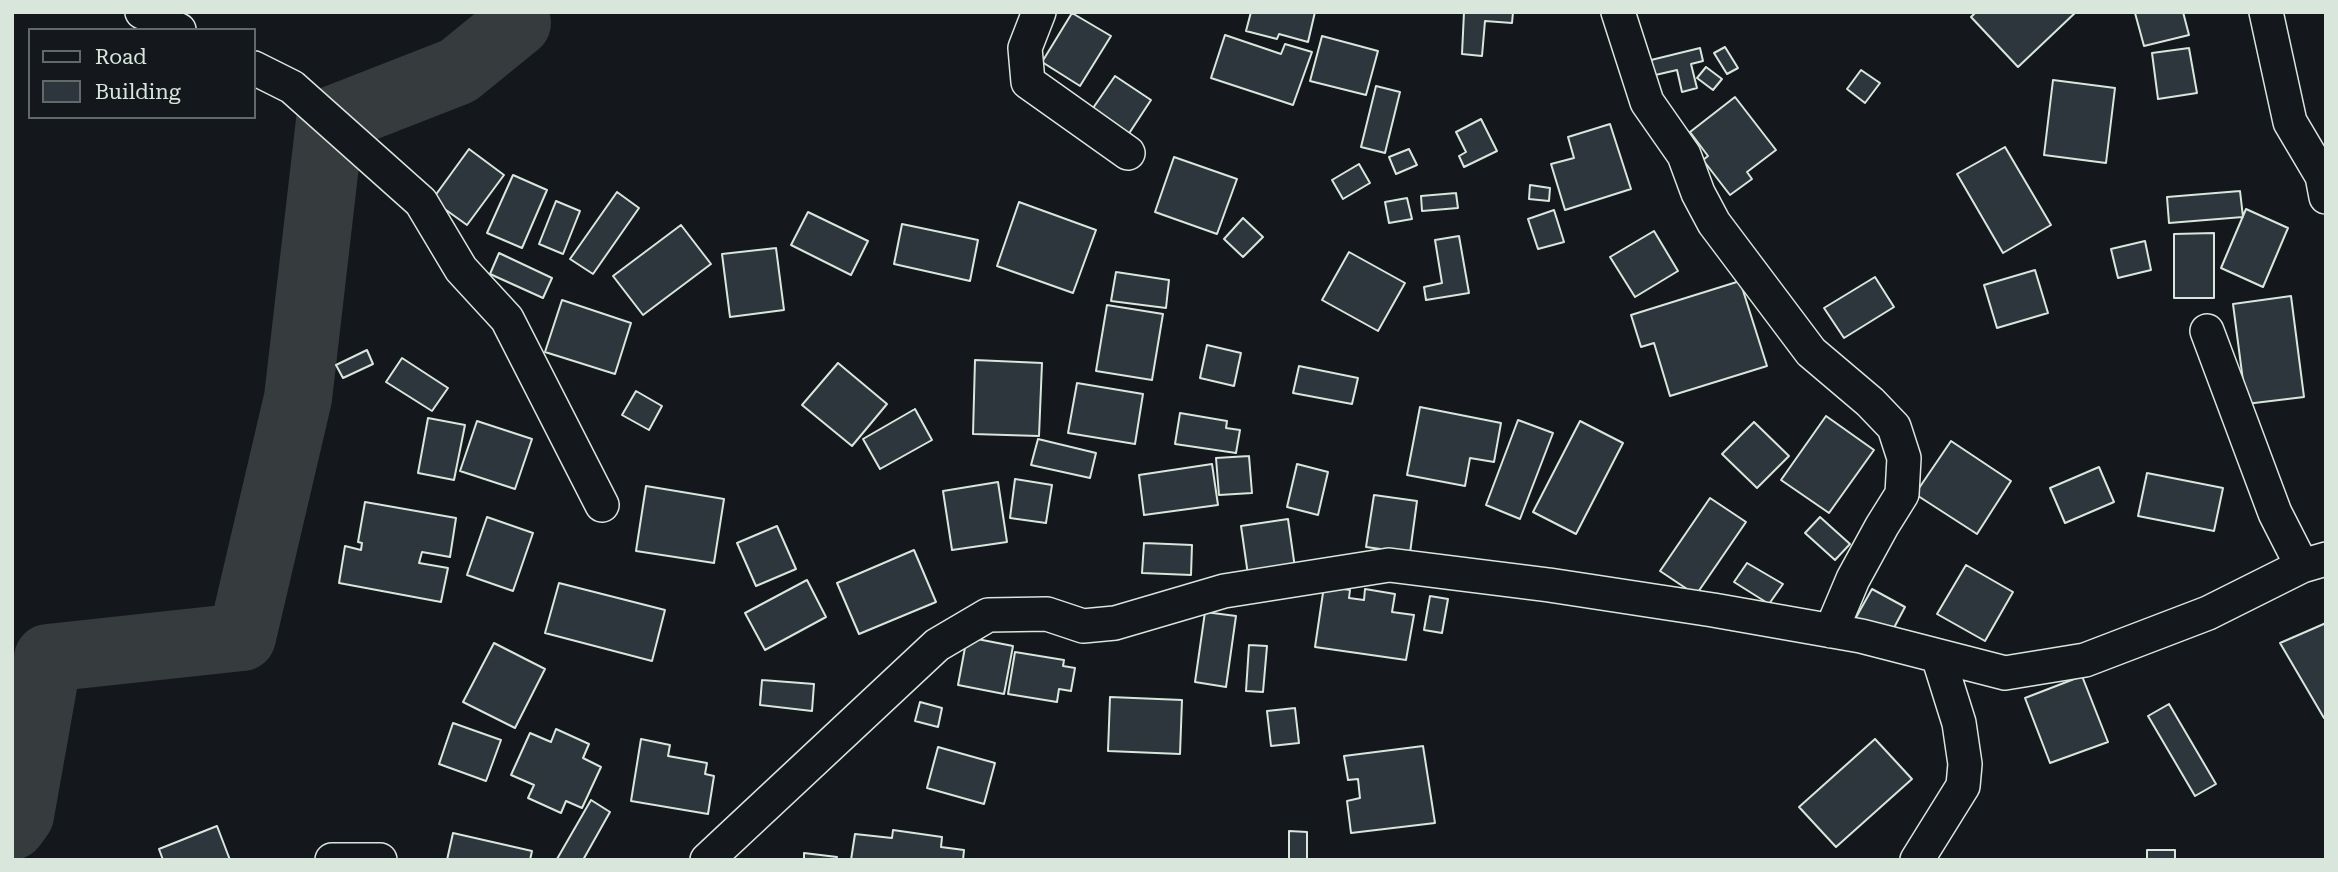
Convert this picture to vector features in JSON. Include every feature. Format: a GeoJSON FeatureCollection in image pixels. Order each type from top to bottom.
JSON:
{"type":"FeatureCollection","features":[{"type":"Feature","properties":{"kind":"street"},"geometry":{"type":"LineString","coordinates":[[142,12],[175,28]]}},
{"type":"Feature","properties":{"kind":"street"},"geometry":{"type":"LineString","coordinates":[[1039,12],[1025,48],[1028,82],[1128,153]]}},
{"type":"Feature","properties":{"kind":"street"},"geometry":{"type":"LineString","coordinates":[[1618,12],[1647,103],[1684,155],[1714,223],[1811,352],[1870,402],[1894,427],[1904,457],[1902,494],[1853,579],[1831,631]]}},
{"type":"Feature","properties":{"kind":"street"},"geometry":{"type":"LineString","coordinates":[[2266,12],[2290,122],[2322,176],[2326,197]]}},
{"type":"Feature","properties":{"kind":"street"},"geometry":{"type":"LineString","coordinates":[[256,69],[292,87],[421,202],[461,268],[508,319],[602,505]]}},
{"type":"Feature","properties":{"kind":"street"},"geometry":{"type":"LineString","coordinates":[[707,860],[937,645],[988,615],[1047,614],[1083,626],[1115,623],[1224,591],[1389,565],[1549,585],[1861,636],[2005,673],[2085,660],[2208,613],[2314,562],[2275,513],[2207,331]]}},
{"type":"Feature","properties":{"kind":"street"},"geometry":{"type":"LineString","coordinates":[[1917,860],[1963,786],[1965,764],[1959,723],[1938,656]]}},
{"type":"Feature","properties":{"kind":"street"},"geometry":{"type":"LineString","coordinates":[[332,860],[380,860]]}},
{"type":"Feature","properties":{"kind":"building"},"geometry":{"type":"Polygon","coordinates":[[[1251,12],[1315,12],[1308,42],[1279,34],[1277,39],[1246,31],[1251,12]]]}},
{"type":"Feature","properties":{"kind":"building"},"geometry":{"type":"Polygon","coordinates":[[[1464,12],[1513,12],[1512,23],[1485,21],[1482,56],[1462,54],[1464,12]]]}},
{"type":"Feature","properties":{"kind":"building"},"geometry":{"type":"Polygon","coordinates":[[[1976,12],[2076,12],[2018,67],[1971,17],[1976,12]]]}},
{"type":"Feature","properties":{"kind":"building"},"geometry":{"type":"Polygon","coordinates":[[[2183,12],[2189,35],[2144,46],[2135,13],[2183,12]]]}},
{"type":"Feature","properties":{"kind":"building"},"geometry":{"type":"Polygon","coordinates":[[[1072,13],[1111,36],[1080,86],[1042,62],[1072,13]]]}},
{"type":"Feature","properties":{"kind":"building"},"geometry":{"type":"Polygon","coordinates":[[[1225,35],[1281,54],[1285,44],[1312,52],[1293,105],[1211,78],[1225,35]]]}},
{"type":"Feature","properties":{"kind":"building"},"geometry":{"type":"Polygon","coordinates":[[[1322,36],[1378,51],[1366,95],[1310,81],[1322,36]]]}},
{"type":"Feature","properties":{"kind":"building"},"geometry":{"type":"Polygon","coordinates":[[[1725,47],[1738,68],[1727,74],[1714,53],[1725,47]]]}},
{"type":"Feature","properties":{"kind":"building"},"geometry":{"type":"Polygon","coordinates":[[[1700,48],[1703,61],[1691,64],[1697,88],[1682,92],[1677,70],[1651,76],[1647,61],[1700,48]]]}},
{"type":"Feature","properties":{"kind":"building"},"geometry":{"type":"Polygon","coordinates":[[[2189,48],[2197,93],[2158,99],[2152,53],[2189,48]]]}},
{"type":"Feature","properties":{"kind":"building"},"geometry":{"type":"Polygon","coordinates":[[[1706,67],[1722,79],[1713,90],[1697,78],[1706,67]]]}},
{"type":"Feature","properties":{"kind":"building"},"geometry":{"type":"Polygon","coordinates":[[[1861,70],[1880,83],[1865,103],[1847,89],[1861,70]]]}},
{"type":"Feature","properties":{"kind":"building"},"geometry":{"type":"Polygon","coordinates":[[[1115,76],[1151,100],[1128,135],[1091,111],[1115,76]]]}},
{"type":"Feature","properties":{"kind":"building"},"geometry":{"type":"Polygon","coordinates":[[[2053,80],[2115,88],[2106,163],[2044,155],[2053,80]]]}},
{"type":"Feature","properties":{"kind":"building"},"geometry":{"type":"Polygon","coordinates":[[[1376,86],[1400,92],[1385,153],[1361,147],[1376,86]]]}},
{"type":"Feature","properties":{"kind":"building"},"geometry":{"type":"Polygon","coordinates":[[[1735,97],[1776,150],[1747,172],[1752,179],[1730,195],[1703,160],[1708,156],[1690,132],[1735,97]]]}},
{"type":"Feature","properties":{"kind":"building"},"geometry":{"type":"Polygon","coordinates":[[[1481,119],[1497,151],[1464,167],[1459,156],[1466,152],[1456,132],[1481,119]]]}},
{"type":"Feature","properties":{"kind":"building"},"geometry":{"type":"Polygon","coordinates":[[[1610,124],[1631,189],[1565,210],[1551,164],[1574,158],[1568,137],[1610,124]]]}},
{"type":"Feature","properties":{"kind":"building"},"geometry":{"type":"Polygon","coordinates":[[[2005,147],[2051,225],[2003,253],[1957,174],[2005,147]]]}},
{"type":"Feature","properties":{"kind":"building"},"geometry":{"type":"Polygon","coordinates":[[[469,149],[504,175],[467,225],[432,200],[469,149]]]}},
{"type":"Feature","properties":{"kind":"building"},"geometry":{"type":"Polygon","coordinates":[[[1409,149],[1417,165],[1396,174],[1389,157],[1409,149]]]}},
{"type":"Feature","properties":{"kind":"building"},"geometry":{"type":"Polygon","coordinates":[[[1174,157],[1237,179],[1217,234],[1155,212],[1174,157]]]}},
{"type":"Feature","properties":{"kind":"building"},"geometry":{"type":"Polygon","coordinates":[[[1359,164],[1370,183],[1343,199],[1332,180],[1359,164]]]}},
{"type":"Feature","properties":{"kind":"building"},"geometry":{"type":"Polygon","coordinates":[[[513,175],[547,190],[522,248],[487,233],[513,175]]]}},
{"type":"Feature","properties":{"kind":"building"},"geometry":{"type":"Polygon","coordinates":[[[1530,185],[1550,188],[1549,201],[1529,199],[1530,185]]]}},
{"type":"Feature","properties":{"kind":"building"},"geometry":{"type":"Polygon","coordinates":[[[2240,191],[2243,217],[2169,223],[2167,197],[2240,191]]]}},
{"type":"Feature","properties":{"kind":"building"},"geometry":{"type":"Polygon","coordinates":[[[617,192],[639,208],[593,274],[570,259],[617,192]]]}},
{"type":"Feature","properties":{"kind":"building"},"geometry":{"type":"Polygon","coordinates":[[[1456,193],[1458,208],[1422,211],[1421,196],[1456,193]]]}},
{"type":"Feature","properties":{"kind":"building"},"geometry":{"type":"Polygon","coordinates":[[[1407,198],[1412,219],[1389,223],[1385,202],[1407,198]]]}},
{"type":"Feature","properties":{"kind":"building"},"geometry":{"type":"Polygon","coordinates":[[[556,201],[580,211],[563,254],[539,244],[556,201]]]}},
{"type":"Feature","properties":{"kind":"building"},"geometry":{"type":"Polygon","coordinates":[[[1019,202],[1096,230],[1073,293],[997,266],[1019,202]]]}},
{"type":"Feature","properties":{"kind":"building"},"geometry":{"type":"Polygon","coordinates":[[[2246,209],[2288,228],[2263,287],[2221,268],[2246,209]]]}},
{"type":"Feature","properties":{"kind":"building"},"geometry":{"type":"Polygon","coordinates":[[[1554,210],[1564,242],[1538,249],[1528,219],[1554,210]]]}},
{"type":"Feature","properties":{"kind":"building"},"geometry":{"type":"Polygon","coordinates":[[[808,212],[868,241],[851,275],[791,245],[808,212]]]}},
{"type":"Feature","properties":{"kind":"building"},"geometry":{"type":"Polygon","coordinates":[[[1243,218],[1263,237],[1243,257],[1224,239],[1243,218]]]}},
{"type":"Feature","properties":{"kind":"building"},"geometry":{"type":"Polygon","coordinates":[[[902,224],[978,240],[970,281],[894,264],[902,224]]]}},
{"type":"Feature","properties":{"kind":"building"},"geometry":{"type":"Polygon","coordinates":[[[681,225],[711,264],[643,315],[613,276],[681,225]]]}},
{"type":"Feature","properties":{"kind":"building"},"geometry":{"type":"Polygon","coordinates":[[[1654,231],[1678,271],[1635,297],[1610,257],[1654,231]]]}},
{"type":"Feature","properties":{"kind":"building"},"geometry":{"type":"Polygon","coordinates":[[[2214,233],[2214,298],[2174,298],[2174,234],[2214,233]]]}},
{"type":"Feature","properties":{"kind":"building"},"geometry":{"type":"Polygon","coordinates":[[[1459,236],[1469,293],[1426,300],[1424,287],[1442,283],[1435,240],[1459,236]]]}},
{"type":"Feature","properties":{"kind":"building"},"geometry":{"type":"Polygon","coordinates":[[[2145,241],[2151,270],[2118,278],[2111,249],[2145,241]]]}},
{"type":"Feature","properties":{"kind":"building"},"geometry":{"type":"Polygon","coordinates":[[[776,248],[784,310],[730,317],[722,254],[776,248]]]}},
{"type":"Feature","properties":{"kind":"building"},"geometry":{"type":"Polygon","coordinates":[[[1349,252],[1405,283],[1378,331],[1322,300],[1349,252]]]}},
{"type":"Feature","properties":{"kind":"building"},"geometry":{"type":"Polygon","coordinates":[[[499,253],[552,278],[543,298],[490,274],[499,253]]]}},
{"type":"Feature","properties":{"kind":"building"},"geometry":{"type":"Polygon","coordinates":[[[2035,270],[2048,313],[1997,328],[1984,285],[2035,270]]]}},
{"type":"Feature","properties":{"kind":"building"},"geometry":{"type":"Polygon","coordinates":[[[1116,272],[1169,280],[1166,308],[1111,301],[1116,272]]]}},
{"type":"Feature","properties":{"kind":"building"},"geometry":{"type":"Polygon","coordinates":[[[1875,277],[1894,307],[1844,338],[1824,308],[1875,277]]]}},
{"type":"Feature","properties":{"kind":"building"},"geometry":{"type":"Polygon","coordinates":[[[1740,281],[1767,366],[1670,396],[1654,343],[1641,347],[1631,315],[1740,281]]]}},
{"type":"Feature","properties":{"kind":"building"},"geometry":{"type":"Polygon","coordinates":[[[2291,296],[2304,397],[2246,404],[2233,304],[2291,296]]]}},
{"type":"Feature","properties":{"kind":"building"},"geometry":{"type":"Polygon","coordinates":[[[562,300],[631,323],[615,374],[545,352],[562,300]]]}},
{"type":"Feature","properties":{"kind":"building"},"geometry":{"type":"Polygon","coordinates":[[[1107,305],[1163,314],[1152,380],[1096,371],[1107,305]]]}},
{"type":"Feature","properties":{"kind":"building"},"geometry":{"type":"Polygon","coordinates":[[[1207,345],[1241,353],[1234,386],[1200,378],[1207,345]]]}},
{"type":"Feature","properties":{"kind":"building"},"geometry":{"type":"Polygon","coordinates":[[[367,350],[373,364],[343,378],[336,365],[367,350]]]}},
{"type":"Feature","properties":{"kind":"building"},"geometry":{"type":"Polygon","coordinates":[[[402,358],[448,388],[432,411],[386,382],[402,358]]]}},
{"type":"Feature","properties":{"kind":"building"},"geometry":{"type":"Polygon","coordinates":[[[975,360],[1042,363],[1039,436],[973,434],[975,360]]]}},
{"type":"Feature","properties":{"kind":"building"},"geometry":{"type":"Polygon","coordinates":[[[838,363],[887,404],[852,446],[802,405],[838,363]]]}},
{"type":"Feature","properties":{"kind":"building"},"geometry":{"type":"Polygon","coordinates":[[[1299,366],[1358,378],[1352,404],[1293,393],[1299,366]]]}},
{"type":"Feature","properties":{"kind":"building"},"geometry":{"type":"Polygon","coordinates":[[[1077,383],[1143,394],[1135,444],[1068,433],[1077,383]]]}},
{"type":"Feature","properties":{"kind":"building"},"geometry":{"type":"Polygon","coordinates":[[[636,391],[662,406],[649,430],[622,415],[636,391]]]}},
{"type":"Feature","properties":{"kind":"building"},"geometry":{"type":"Polygon","coordinates":[[[1420,407],[1501,423],[1494,462],[1470,458],[1465,486],[1407,475],[1420,407]]]}},
{"type":"Feature","properties":{"kind":"building"},"geometry":{"type":"Polygon","coordinates":[[[915,409],[932,440],[880,469],[863,439],[915,409]]]}},
{"type":"Feature","properties":{"kind":"building"},"geometry":{"type":"Polygon","coordinates":[[[1180,413],[1227,421],[1226,428],[1240,430],[1236,453],[1175,444],[1180,413]]]}},
{"type":"Feature","properties":{"kind":"building"},"geometry":{"type":"Polygon","coordinates":[[[1826,416],[1874,450],[1829,513],[1781,480],[1826,416]]]}},
{"type":"Feature","properties":{"kind":"building"},"geometry":{"type":"Polygon","coordinates":[[[428,418],[465,425],[454,480],[418,473],[428,418]]]}},
{"type":"Feature","properties":{"kind":"building"},"geometry":{"type":"Polygon","coordinates":[[[1518,420],[1553,433],[1520,519],[1486,505],[1518,420]]]}},
{"type":"Feature","properties":{"kind":"building"},"geometry":{"type":"Polygon","coordinates":[[[477,421],[532,439],[515,489],[460,471],[477,421]]]}},
{"type":"Feature","properties":{"kind":"building"},"geometry":{"type":"Polygon","coordinates":[[[1580,421],[1623,443],[1576,534],[1533,512],[1580,421]]]}},
{"type":"Feature","properties":{"kind":"building"},"geometry":{"type":"Polygon","coordinates":[[[1754,422],[1789,456],[1757,488],[1722,454],[1754,422]]]}},
{"type":"Feature","properties":{"kind":"building"},"geometry":{"type":"Polygon","coordinates":[[[1038,439],[1096,453],[1090,478],[1031,465],[1038,439]]]}},
{"type":"Feature","properties":{"kind":"building"},"geometry":{"type":"Polygon","coordinates":[[[1951,441],[2011,481],[1977,534],[1915,494],[1951,441]]]}},
{"type":"Feature","properties":{"kind":"building"},"geometry":{"type":"Polygon","coordinates":[[[1249,456],[1252,493],[1219,495],[1216,458],[1249,456]]]}},
{"type":"Feature","properties":{"kind":"building"},"geometry":{"type":"Polygon","coordinates":[[[1212,464],[1218,505],[1144,515],[1139,475],[1212,464]]]}},
{"type":"Feature","properties":{"kind":"building"},"geometry":{"type":"Polygon","coordinates":[[[1297,464],[1328,472],[1318,515],[1287,507],[1297,464]]]}},
{"type":"Feature","properties":{"kind":"building"},"geometry":{"type":"Polygon","coordinates":[[[2099,467],[2114,502],[2065,523],[2050,488],[2099,467]]]}},
{"type":"Feature","properties":{"kind":"building"},"geometry":{"type":"Polygon","coordinates":[[[2147,473],[2223,488],[2214,531],[2138,516],[2147,473]]]}},
{"type":"Feature","properties":{"kind":"building"},"geometry":{"type":"Polygon","coordinates":[[[1015,479],[1052,485],[1046,523],[1010,518],[1015,479]]]}},
{"type":"Feature","properties":{"kind":"building"},"geometry":{"type":"Polygon","coordinates":[[[998,482],[1007,542],[952,550],[943,491],[998,482]]]}},
{"type":"Feature","properties":{"kind":"building"},"geometry":{"type":"Polygon","coordinates":[[[646,486],[724,499],[714,563],[636,551],[646,486]]]}},
{"type":"Feature","properties":{"kind":"building"},"geometry":{"type":"Polygon","coordinates":[[[1374,495],[1417,501],[1410,553],[1366,547],[1374,495]]]}},
{"type":"Feature","properties":{"kind":"building"},"geometry":{"type":"Polygon","coordinates":[[[1710,498],[1746,522],[1696,595],[1660,571],[1710,498]]]}},
{"type":"Feature","properties":{"kind":"building"},"geometry":{"type":"Polygon","coordinates":[[[365,502],[456,518],[450,557],[422,552],[419,563],[448,568],[441,602],[339,583],[345,546],[361,550],[362,543],[358,542],[365,502]]]}},
{"type":"Feature","properties":{"kind":"building"},"geometry":{"type":"Polygon","coordinates":[[[487,517],[533,533],[513,591],[467,575],[487,517]]]}},
{"type":"Feature","properties":{"kind":"building"},"geometry":{"type":"Polygon","coordinates":[[[1820,517],[1850,544],[1835,560],[1805,533],[1820,517]]]}},
{"type":"Feature","properties":{"kind":"building"},"geometry":{"type":"Polygon","coordinates":[[[1288,519],[1295,568],[1248,575],[1241,526],[1288,519]]]}},
{"type":"Feature","properties":{"kind":"building"},"geometry":{"type":"Polygon","coordinates":[[[777,526],[796,569],[756,586],[737,543],[777,526]]]}},
{"type":"Feature","properties":{"kind":"building"},"geometry":{"type":"Polygon","coordinates":[[[1144,543],[1192,545],[1191,575],[1142,573],[1144,543]]]}},
{"type":"Feature","properties":{"kind":"building"},"geometry":{"type":"Polygon","coordinates":[[[914,550],[936,602],[859,634],[837,583],[914,550]]]}},
{"type":"Feature","properties":{"kind":"building"},"geometry":{"type":"Polygon","coordinates":[[[1747,563],[1783,584],[1769,604],[1734,582],[1747,563]]]}},
{"type":"Feature","properties":{"kind":"building"},"geometry":{"type":"Polygon","coordinates":[[[1966,565],[2013,592],[1985,641],[1937,614],[1966,565]]]}},
{"type":"Feature","properties":{"kind":"building"},"geometry":{"type":"Polygon","coordinates":[[[807,580],[826,617],[765,650],[745,613],[807,580]]]}},
{"type":"Feature","properties":{"kind":"building"},"geometry":{"type":"Polygon","coordinates":[[[559,583],[665,610],[652,661],[545,633],[559,583]]]}},
{"type":"Feature","properties":{"kind":"building"},"geometry":{"type":"Polygon","coordinates":[[[1324,586],[1350,590],[1349,598],[1364,600],[1365,589],[1395,594],[1392,612],[1414,615],[1406,660],[1315,647],[1324,586]]]}},
{"type":"Feature","properties":{"kind":"building"},"geometry":{"type":"Polygon","coordinates":[[[1872,589],[1905,607],[1888,639],[1854,621],[1872,589]]]}},
{"type":"Feature","properties":{"kind":"building"},"geometry":{"type":"Polygon","coordinates":[[[1430,596],[1448,599],[1442,633],[1424,630],[1430,596]]]}},
{"type":"Feature","properties":{"kind":"building"},"geometry":{"type":"Polygon","coordinates":[[[1205,612],[1236,616],[1226,687],[1195,682],[1205,612]]]}},
{"type":"Feature","properties":{"kind":"building"},"geometry":{"type":"Polygon","coordinates":[[[2326,623],[2326,717],[2324,718],[2280,643],[2326,623]]]}},
{"type":"Feature","properties":{"kind":"building"},"geometry":{"type":"Polygon","coordinates":[[[967,637],[1013,646],[1004,694],[958,685],[967,637]]]}},
{"type":"Feature","properties":{"kind":"building"},"geometry":{"type":"Polygon","coordinates":[[[494,643],[545,669],[515,728],[463,702],[494,643]]]}},
{"type":"Feature","properties":{"kind":"building"},"geometry":{"type":"Polygon","coordinates":[[[1249,645],[1267,646],[1263,692],[1246,691],[1249,645]]]}},
{"type":"Feature","properties":{"kind":"building"},"geometry":{"type":"Polygon","coordinates":[[[1015,652],[1064,660],[1063,666],[1075,668],[1071,691],[1059,689],[1057,702],[1008,694],[1015,652]]]}},
{"type":"Feature","properties":{"kind":"building"},"geometry":{"type":"Polygon","coordinates":[[[2082,676],[2108,742],[2050,763],[2025,698],[2082,676]]]}},
{"type":"Feature","properties":{"kind":"building"},"geometry":{"type":"Polygon","coordinates":[[[762,680],[814,684],[812,711],[760,705],[762,680]]]}},
{"type":"Feature","properties":{"kind":"building"},"geometry":{"type":"Polygon","coordinates":[[[1110,697],[1182,700],[1180,754],[1108,751],[1110,697]]]}},
{"type":"Feature","properties":{"kind":"building"},"geometry":{"type":"Polygon","coordinates":[[[920,702],[942,708],[938,727],[915,721],[920,702]]]}},
{"type":"Feature","properties":{"kind":"building"},"geometry":{"type":"Polygon","coordinates":[[[2169,704],[2216,784],[2195,796],[2148,716],[2169,704]]]}},
{"type":"Feature","properties":{"kind":"building"},"geometry":{"type":"Polygon","coordinates":[[[1295,708],[1299,743],[1271,746],[1267,711],[1295,708]]]}},
{"type":"Feature","properties":{"kind":"building"},"geometry":{"type":"Polygon","coordinates":[[[453,723],[501,740],[486,781],[439,764],[453,723]]]}},
{"type":"Feature","properties":{"kind":"building"},"geometry":{"type":"Polygon","coordinates":[[[556,729],[589,744],[583,758],[601,767],[582,808],[566,801],[561,813],[528,798],[534,785],[511,775],[530,733],[551,742],[556,729]]]}},
{"type":"Feature","properties":{"kind":"building"},"geometry":{"type":"Polygon","coordinates":[[[641,739],[670,745],[668,756],[707,763],[705,774],[714,776],[708,814],[631,801],[641,739]]]}},
{"type":"Feature","properties":{"kind":"building"},"geometry":{"type":"Polygon","coordinates":[[[1875,739],[1912,779],[1836,847],[1799,807],[1875,739]]]}},
{"type":"Feature","properties":{"kind":"building"},"geometry":{"type":"Polygon","coordinates":[[[1423,746],[1435,823],[1351,833],[1347,801],[1360,798],[1358,779],[1348,780],[1344,756],[1423,746]]]}},
{"type":"Feature","properties":{"kind":"building"},"geometry":{"type":"Polygon","coordinates":[[[938,747],[995,763],[984,804],[927,788],[938,747]]]}},
{"type":"Feature","properties":{"kind":"building"},"geometry":{"type":"Polygon","coordinates":[[[591,800],[610,812],[583,860],[557,859],[591,800]]]}},
{"type":"Feature","properties":{"kind":"building"},"geometry":{"type":"Polygon","coordinates":[[[217,826],[230,860],[163,860],[159,849],[217,826]]]}},
{"type":"Feature","properties":{"kind":"building"},"geometry":{"type":"Polygon","coordinates":[[[893,830],[942,837],[941,847],[964,850],[963,860],[851,860],[855,834],[892,838],[893,830]]]}},
{"type":"Feature","properties":{"kind":"building"},"geometry":{"type":"Polygon","coordinates":[[[1289,831],[1307,832],[1307,859],[1289,859],[1289,831]]]}},
{"type":"Feature","properties":{"kind":"building"},"geometry":{"type":"Polygon","coordinates":[[[453,833],[532,851],[530,860],[447,860],[453,833]]]}},
{"type":"Feature","properties":{"kind":"building"},"geometry":{"type":"Polygon","coordinates":[[[2147,850],[2175,850],[2175,860],[2147,860],[2147,850]]]}},
{"type":"Feature","properties":{"kind":"building"},"geometry":{"type":"Polygon","coordinates":[[[804,853],[837,857],[836,860],[804,860],[804,853]]]}},
{"type":"Feature","properties":{"kind":"waterway"},"geometry":{"type":"LineString","coordinates":[[12,826],[20,815],[48,658],[242,637],[298,398],[330,121],[458,71],[517,23],[515,12]]}}]}
